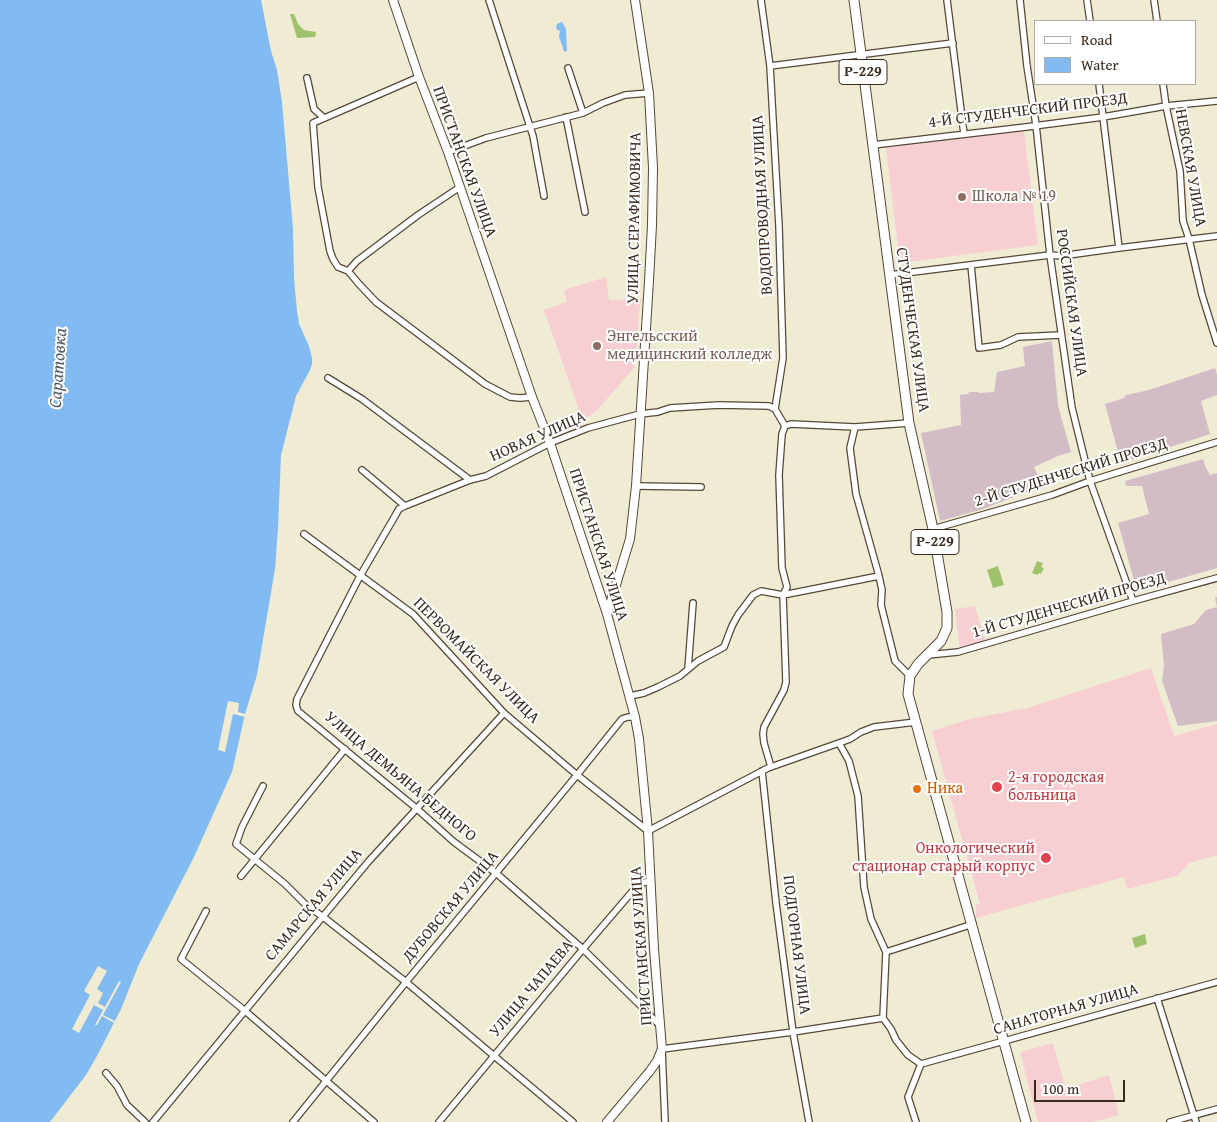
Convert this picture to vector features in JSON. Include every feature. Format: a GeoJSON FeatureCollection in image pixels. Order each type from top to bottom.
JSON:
{"type":"FeatureCollection","features":[{"type":"Feature","properties":{"kind":"main road","name":"СТУДЕНЧЕСКАЯ УЛИЦА"},"geometry":{"type":"LineString","coordinates":[[854,0],[909,423],[933,529],[948,612],[947,628],[941,641],[928,655]]}},
{"type":"Feature","properties":{"kind":"main road","name":"Р-229"},"geometry":{"type":"LineString","coordinates":[[910,676],[918,664],[928,655]]}},
{"type":"Feature","properties":{"kind":"main road"},"geometry":{"type":"LineString","coordinates":[[910,676],[908,694],[973,924],[1026,1122]]}},
{"type":"Feature","properties":{"kind":"street","name":"ПРИСТАНСКАЯ УЛИЦА"},"geometry":{"type":"LineString","coordinates":[[393,0],[419,78],[448,152],[532,397],[550,443],[607,614],[630,696],[639,739],[648,831],[654,949],[661,1027],[665,1122]]}},
{"type":"Feature","properties":{"kind":"street"},"geometry":{"type":"LineString","coordinates":[[488,0],[533,136],[544,196]]}},
{"type":"Feature","properties":{"kind":"street","name":"УЛИЦА СЕРАФИМОВИЧА"},"geometry":{"type":"LineString","coordinates":[[607,614],[630,539],[636,486],[652,225],[650,93],[635,0]]}},
{"type":"Feature","properties":{"kind":"street","name":"ВОДОПРОВОДНАЯ УЛИЦА"},"geometry":{"type":"LineString","coordinates":[[761,0],[770,66],[784,358],[775,409]]}},
{"type":"Feature","properties":{"kind":"street"},"geometry":{"type":"LineString","coordinates":[[947,0],[964,134]]}},
{"type":"Feature","properties":{"kind":"street","name":"РОССИЙСКАЯ УЛИЦА"},"geometry":{"type":"LineString","coordinates":[[1020,0],[1050,255],[1072,408],[1090,481],[1133,601]]}},
{"type":"Feature","properties":{"kind":"street"},"geometry":{"type":"LineString","coordinates":[[1087,0],[1090,20]]}},
{"type":"Feature","properties":{"kind":"street"},"geometry":{"type":"LineString","coordinates":[[1154,0],[1157,20]]}},
{"type":"Feature","properties":{"kind":"street"},"geometry":{"type":"LineString","coordinates":[[770,66],[953,43]]}},
{"type":"Feature","properties":{"kind":"street"},"geometry":{"type":"LineString","coordinates":[[568,68],[583,113]]}},
{"type":"Feature","properties":{"kind":"street"},"geometry":{"type":"LineString","coordinates":[[307,78],[314,109],[324,118]]}},
{"type":"Feature","properties":{"kind":"street"},"geometry":{"type":"LineString","coordinates":[[419,78],[313,123],[318,187],[330,251],[338,266],[348,270],[376,302],[484,384],[510,397],[532,397]]}},
{"type":"Feature","properties":{"kind":"street"},"geometry":{"type":"LineString","coordinates":[[1099,85],[1119,248]]}},
{"type":"Feature","properties":{"kind":"street","name":"НЕВСКАЯ УЛИЦА"},"geometry":{"type":"LineString","coordinates":[[1164,85],[1166,106],[1180,171],[1183,221],[1202,295],[1217,343]]}},
{"type":"Feature","properties":{"kind":"street"},"geometry":{"type":"LineString","coordinates":[[448,152],[486,138],[583,113],[625,95],[650,93]]}},
{"type":"Feature","properties":{"kind":"street","name":"4-Й СТУДЕНЧЕСКИЙ ПРОЕЗД"},"geometry":{"type":"LineString","coordinates":[[872,144],[1026,127],[1103,117],[1166,106],[1217,101]]}},
{"type":"Feature","properties":{"kind":"street"},"geometry":{"type":"LineString","coordinates":[[566,117],[585,212]]}},
{"type":"Feature","properties":{"kind":"street"},"geometry":{"type":"LineString","coordinates":[[348,270],[395,232],[460,187]]}},
{"type":"Feature","properties":{"kind":"street"},"geometry":{"type":"LineString","coordinates":[[889,275],[1217,236]]}},
{"type":"Feature","properties":{"kind":"street"},"geometry":{"type":"LineString","coordinates":[[971,265],[979,348],[1001,345],[1018,338],[1061,335]]}},
{"type":"Feature","properties":{"kind":"street"},"geometry":{"type":"LineString","coordinates":[[328,378],[362,399],[470,480]]}},
{"type":"Feature","properties":{"kind":"street","name":"НОВАЯ УЛИЦА"},"geometry":{"type":"LineString","coordinates":[[298,710],[296,705],[297,698],[360,576],[395,516],[405,506],[470,480],[486,476],[550,443],[588,428],[640,414],[658,412],[670,408],[719,405],[769,406],[775,409]]}},
{"type":"Feature","properties":{"kind":"street"},"geometry":{"type":"LineString","coordinates":[[775,409],[785,426]]}},
{"type":"Feature","properties":{"kind":"street"},"geometry":{"type":"LineString","coordinates":[[785,426],[791,424],[855,427],[909,423]]}},
{"type":"Feature","properties":{"kind":"street"},"geometry":{"type":"LineString","coordinates":[[771,767],[763,734],[764,727],[784,690],[786,682],[783,596],[787,587],[782,568],[779,475],[782,434],[785,426]]}},
{"type":"Feature","properties":{"kind":"street"},"geometry":{"type":"LineString","coordinates":[[855,427],[850,448],[856,494],[879,576],[882,590],[881,605],[895,661],[910,676]]}},
{"type":"Feature","properties":{"kind":"street","name":"2-Й СТУДЕНЧЕСКИЙ ПРОЕЗД"},"geometry":{"type":"LineString","coordinates":[[933,529],[1217,442]]}},
{"type":"Feature","properties":{"kind":"street"},"geometry":{"type":"LineString","coordinates":[[362,470],[405,506]]}},
{"type":"Feature","properties":{"kind":"street"},"geometry":{"type":"LineString","coordinates":[[636,486],[701,487]]}},
{"type":"Feature","properties":{"kind":"street","name":"ПЕРВОМАЙСКАЯ УЛИЦА"},"geometry":{"type":"LineString","coordinates":[[304,534],[413,614],[504,713],[577,775],[648,831]]}},
{"type":"Feature","properties":{"kind":"street"},"geometry":{"type":"LineString","coordinates":[[630,696],[658,687],[680,676],[698,661],[724,647],[738,615],[753,594],[761,591],[783,596],[879,576]]}},
{"type":"Feature","properties":{"kind":"street","name":"1-Й СТУДЕНЧЕСКИЙ ПРОЕЗД"},"geometry":{"type":"LineString","coordinates":[[928,655],[958,652],[1217,578]]}},
{"type":"Feature","properties":{"kind":"street"},"geometry":{"type":"LineString","coordinates":[[688,669],[693,602]]}},
{"type":"Feature","properties":{"kind":"street","name":"УЛИЦА ДЕМЬЯНА БЕДНОГО"},"geometry":{"type":"LineString","coordinates":[[298,710],[454,842],[496,873],[582,949],[648,1012],[661,1027]]}},
{"type":"Feature","properties":{"kind":"street","name":"САМАРСКАЯ УЛИЦА"},"geometry":{"type":"LineString","coordinates":[[153,1122],[368,862],[504,713]]}},
{"type":"Feature","properties":{"kind":"street","name":"ДУБОВСКАЯ УЛИЦА"},"geometry":{"type":"LineString","coordinates":[[293,1122],[622,719],[634,717]]}},
{"type":"Feature","properties":{"kind":"street"},"geometry":{"type":"LineString","coordinates":[[648,831],[771,767],[850,739],[860,732],[874,727],[916,722]]}},
{"type":"Feature","properties":{"kind":"street"},"geometry":{"type":"LineString","coordinates":[[839,743],[849,761],[858,796],[864,888],[871,919],[886,952],[883,1018],[896,1040],[908,1055],[922,1064],[908,1097],[916,1122]]}},
{"type":"Feature","properties":{"kind":"street"},"geometry":{"type":"LineString","coordinates":[[241,876],[345,749]]}},
{"type":"Feature","properties":{"kind":"street","name":"ПОДГОРНАЯ УЛИЦА"},"geometry":{"type":"LineString","coordinates":[[762,771],[776,902],[793,1032],[809,1122]]}},
{"type":"Feature","properties":{"kind":"street"},"geometry":{"type":"LineString","coordinates":[[263,786],[242,827],[236,844],[285,884],[306,905],[406,982],[573,1122]]}},
{"type":"Feature","properties":{"kind":"street","name":"УЛИЦА ЧАПАЕВА"},"geometry":{"type":"LineString","coordinates":[[439,1122],[582,949],[637,886],[651,881]]}},
{"type":"Feature","properties":{"kind":"street"},"geometry":{"type":"LineString","coordinates":[[206,911],[181,959],[244,1010],[374,1122]]}},
{"type":"Feature","properties":{"kind":"street"},"geometry":{"type":"LineString","coordinates":[[886,952],[973,924]]}},
{"type":"Feature","properties":{"kind":"street","name":"САНАТОРНАЯ УЛИЦА"},"geometry":{"type":"LineString","coordinates":[[922,1064],[1217,982]]}},
{"type":"Feature","properties":{"kind":"street"},"geometry":{"type":"LineString","coordinates":[[1157,998],[1195,1119]]}},
{"type":"Feature","properties":{"kind":"street"},"geometry":{"type":"LineString","coordinates":[[607,1122],[650,1071],[662,1049],[883,1018]]}},
{"type":"Feature","properties":{"kind":"street"},"geometry":{"type":"LineString","coordinates":[[106,1073],[117,1086],[127,1105],[145,1122]]}},
{"type":"Feature","properties":{"kind":"street"},"geometry":{"type":"LineString","coordinates":[[1170,1122],[1195,1119],[1217,1109]]}},
{"type":"Feature","properties":{"kind":"shaded area","name":"Школа № 19"},"geometry":{"type":"Polygon","coordinates":[[[1024,131],[1038,245],[900,263],[886,148],[1024,131]]]}},
{"type":"Feature","properties":{"kind":"shaded area","name":"Энгельсский медицинский колледж"},"geometry":{"type":"Polygon","coordinates":[[[606,277],[609,300],[643,299],[640,305],[638,321],[636,360],[633,365],[635,367],[597,410],[583,421],[544,310],[567,302],[564,290],[606,277]]]}},
{"type":"Feature","properties":{"kind":"shaded area"},"geometry":{"type":"Polygon","coordinates":[[[1052,341],[1058,406],[1071,452],[1034,467],[1044,485],[983,509],[940,521],[921,433],[961,425],[960,395],[968,394],[969,392],[994,392],[997,372],[1025,366],[1023,347],[1052,341]]]}},
{"type":"Feature","properties":{"kind":"shaded area"},"geometry":{"type":"Polygon","coordinates":[[[1215,368],[1217,395],[1201,401],[1210,434],[1121,463],[1105,404],[1124,398],[1126,395],[1149,390],[1215,368]]]}},
{"type":"Feature","properties":{"kind":"shaded area"},"geometry":{"type":"Polygon","coordinates":[[[1203,459],[1210,475],[1217,473],[1217,568],[1137,591],[1118,523],[1149,514],[1142,486],[1126,486],[1125,481],[1203,459]]]}},
{"type":"Feature","properties":{"kind":"shaded area"},"geometry":{"type":"Polygon","coordinates":[[[975,606],[986,643],[960,650],[955,609],[975,606]]]}},
{"type":"Feature","properties":{"kind":"shaded area"},"geometry":{"type":"Polygon","coordinates":[[[1217,607],[1217,721],[1178,726],[1162,681],[1164,666],[1161,634],[1194,624],[1206,610],[1217,607]]]}},
{"type":"Feature","properties":{"kind":"shaded area"},"geometry":{"type":"Polygon","coordinates":[[[1151,668],[1174,736],[1217,724],[1217,855],[1189,863],[1177,876],[1127,889],[1124,877],[976,918],[976,905],[980,904],[932,731],[970,719],[1027,708],[1151,668]]]}},
{"type":"Feature","properties":{"kind":"shaded area"},"geometry":{"type":"Polygon","coordinates":[[[1053,1043],[1066,1089],[1109,1075],[1119,1115],[1093,1122],[1038,1122],[1020,1052],[1053,1043]]]}},
{"type":"Feature","properties":{"kind":"green space"},"geometry":{"type":"Polygon","coordinates":[[[290,14],[294,14],[298,24],[304,30],[316,32],[315,37],[297,38],[290,14]]]}},
{"type":"Feature","properties":{"kind":"green space"},"geometry":{"type":"Polygon","coordinates":[[[1037,561],[1043,563],[1041,567],[1044,568],[1041,574],[1037,575],[1032,573],[1037,561]]]}},
{"type":"Feature","properties":{"kind":"green space"},"geometry":{"type":"Polygon","coordinates":[[[998,566],[1004,585],[993,588],[987,570],[998,566]]]}},
{"type":"Feature","properties":{"kind":"green space"},"geometry":{"type":"Polygon","coordinates":[[[1145,934],[1147,944],[1135,948],[1132,938],[1145,934]]]}},
{"type":"Feature","properties":{"kind":"water","name":"Саратовка"},"geometry":{"type":"Polygon","coordinates":[[[0,0],[261,0],[271,51],[277,70],[282,102],[293,229],[297,311],[299,324],[312,358],[310,370],[296,396],[281,455],[275,569],[257,675],[245,714],[232,772],[194,857],[139,964],[121,1009],[98,1054],[86,1075],[50,1122],[0,1122],[0,0]]]}},
{"type":"Feature","properties":{"kind":"water"},"geometry":{"type":"Polygon","coordinates":[[[562,22],[566,29],[567,51],[565,52],[559,37],[560,31],[556,29],[557,24],[562,22]]]}},
{"type":"Feature","properties":{"kind":"pier"},"geometry":{"type":"Polygon","coordinates":[[[228,701],[239,703],[238,712],[245,714],[245,717],[233,714],[225,752],[218,750],[228,701]]]}},
{"type":"Feature","properties":{"kind":"pier"},"geometry":{"type":"Polygon","coordinates":[[[98,966],[107,971],[97,989],[103,993],[98,1003],[105,1007],[119,981],[121,982],[103,1015],[115,1021],[114,1023],[102,1016],[97,1025],[95,1025],[103,1010],[94,1005],[79,1033],[72,1029],[90,995],[84,991],[98,966]]]}},
{"type":"Feature","properties":{"kind":"place","name":"Школа № 19"},"geometry":{"type":"Point","coordinates":[962,197]}},
{"type":"Feature","properties":{"kind":"place","name":"Энгельсский медицинский колледж"},"geometry":{"type":"Point","coordinates":[597,346]}},
{"type":"Feature","properties":{"kind":"place","name":"2-я городская больница"},"geometry":{"type":"Point","coordinates":[997,787]}},
{"type":"Feature","properties":{"kind":"place","name":"Ника"},"geometry":{"type":"Point","coordinates":[917,789]}},
{"type":"Feature","properties":{"kind":"place","name":"Онкологический стационар старый корпус"},"geometry":{"type":"Point","coordinates":[1046,858]}}]}
